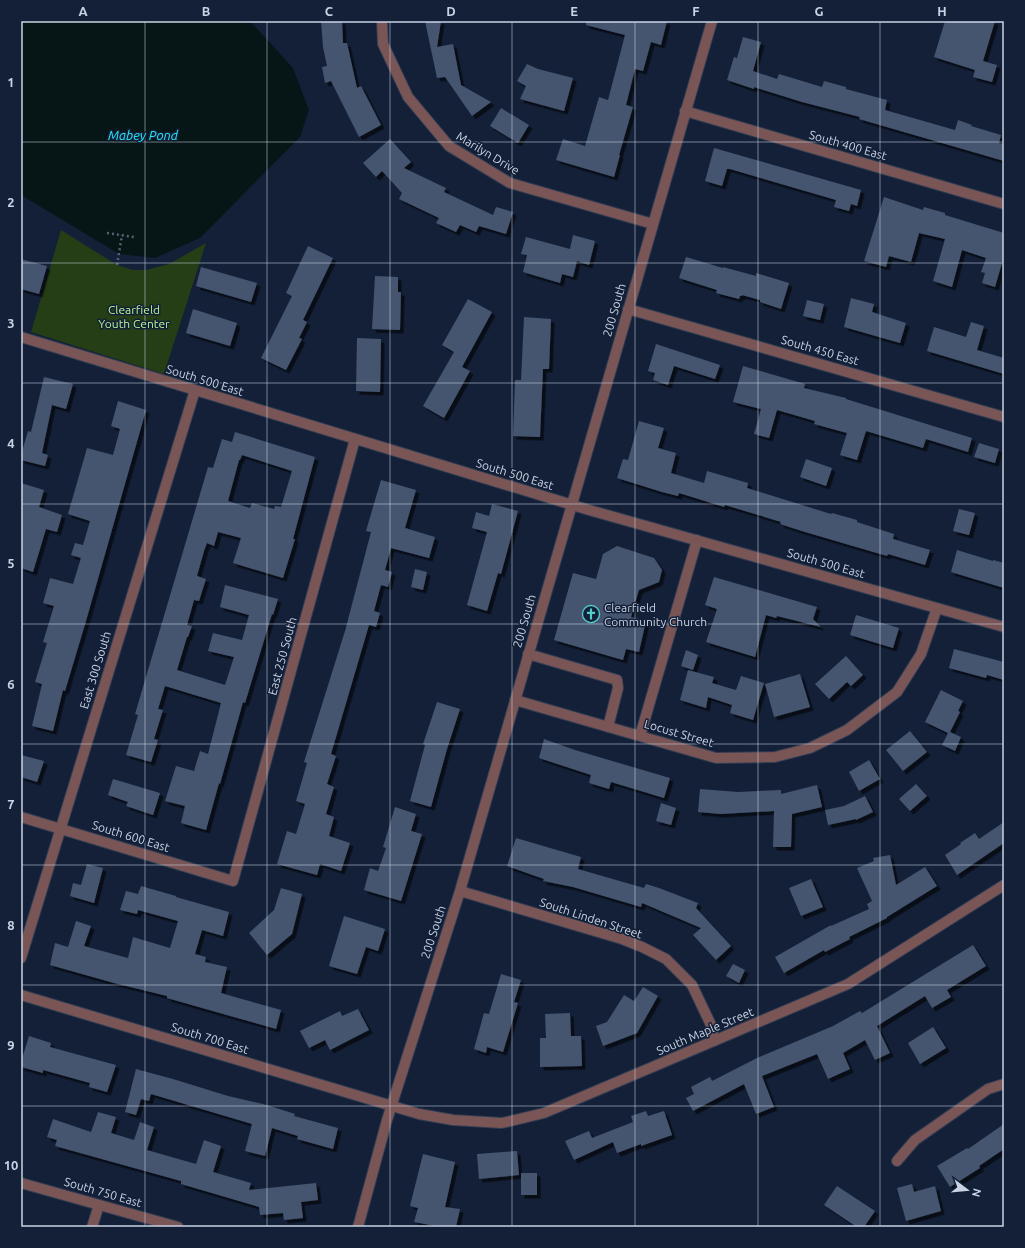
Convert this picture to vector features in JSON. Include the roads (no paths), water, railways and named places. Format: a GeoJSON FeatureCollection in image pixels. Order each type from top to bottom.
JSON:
{"type":"FeatureCollection","features":[{"type":"Feature","properties":{"kind":"street","name":"Marilyn Drive"},"geometry":{"type":"LineString","coordinates":[[382,21],[383,44],[408,97],[449,146],[510,183],[652,224]]}},
{"type":"Feature","properties":{"kind":"street","name":"200 South"},"geometry":{"type":"LineString","coordinates":[[358,1227],[387,1120],[460,891],[712,21]]}},
{"type":"Feature","properties":{"kind":"street","name":"South 400 East"},"geometry":{"type":"LineString","coordinates":[[686,111],[1004,204]]}},
{"type":"Feature","properties":{"kind":"street","name":"South 450 East"},"geometry":{"type":"LineString","coordinates":[[628,309],[1004,416]]}},
{"type":"Feature","properties":{"kind":"street","name":"South 500 East"},"geometry":{"type":"LineString","coordinates":[[21,337],[571,504],[1004,627]]}},
{"type":"Feature","properties":{"kind":"street","name":"East 300 South"},"geometry":{"type":"LineString","coordinates":[[21,958],[195,390]]}},
{"type":"Feature","properties":{"kind":"street","name":"East 250 South"},"geometry":{"type":"LineString","coordinates":[[233,881],[355,439]]}},
{"type":"Feature","properties":{"kind":"street"},"geometry":{"type":"LineString","coordinates":[[640,736],[697,540]]}},
{"type":"Feature","properties":{"kind":"street","name":"Locust Street"},"geometry":{"type":"LineString","coordinates":[[515,700],[716,758],[775,757],[810,748],[847,730],[897,692],[921,654],[937,608]]}},
{"type":"Feature","properties":{"kind":"street"},"geometry":{"type":"LineString","coordinates":[[528,654],[617,680],[618,688],[608,726]]}},
{"type":"Feature","properties":{"kind":"street","name":"South 600 East"},"geometry":{"type":"LineString","coordinates":[[21,817],[233,881]]}},
{"type":"Feature","properties":{"kind":"street","name":"South Maple Street"},"geometry":{"type":"LineString","coordinates":[[392,1106],[419,1114],[453,1120],[502,1123],[544,1113],[848,984],[1004,885]]}},
{"type":"Feature","properties":{"kind":"street","name":"South Linden Street"},"geometry":{"type":"LineString","coordinates":[[460,891],[622,939],[666,959],[692,985],[711,1025],[714,1041]]}},
{"type":"Feature","properties":{"kind":"street","name":"South 700 East"},"geometry":{"type":"LineString","coordinates":[[21,995],[392,1106]]}},
{"type":"Feature","properties":{"kind":"street"},"geometry":{"type":"LineString","coordinates":[[897,1161],[915,1140],[988,1090],[1004,1084]]}},
{"type":"Feature","properties":{"kind":"street","name":"South 750 East"},"geometry":{"type":"LineString","coordinates":[[21,1183],[178,1227]]}},
{"type":"Feature","properties":{"kind":"street"},"geometry":{"type":"LineString","coordinates":[[92,1227],[99,1205]]}},
{"type":"Feature","properties":{"kind":"water","name":"Mabey Pond"},"geometry":{"type":"Polygon","coordinates":[[[21,21],[250,21],[293,68],[309,110],[300,137],[200,238],[155,258],[119,254],[21,195],[21,21]]]}},
{"type":"Feature","properties":{"kind":"place","name":"Clearfield Community Church"},"geometry":{"type":"Point","coordinates":[591,614]}},
{"type":"Feature","properties":{"kind":"park label","name":"Clearfield Youth Center"},"geometry":{"type":"Point","coordinates":[134,316]}}]}
